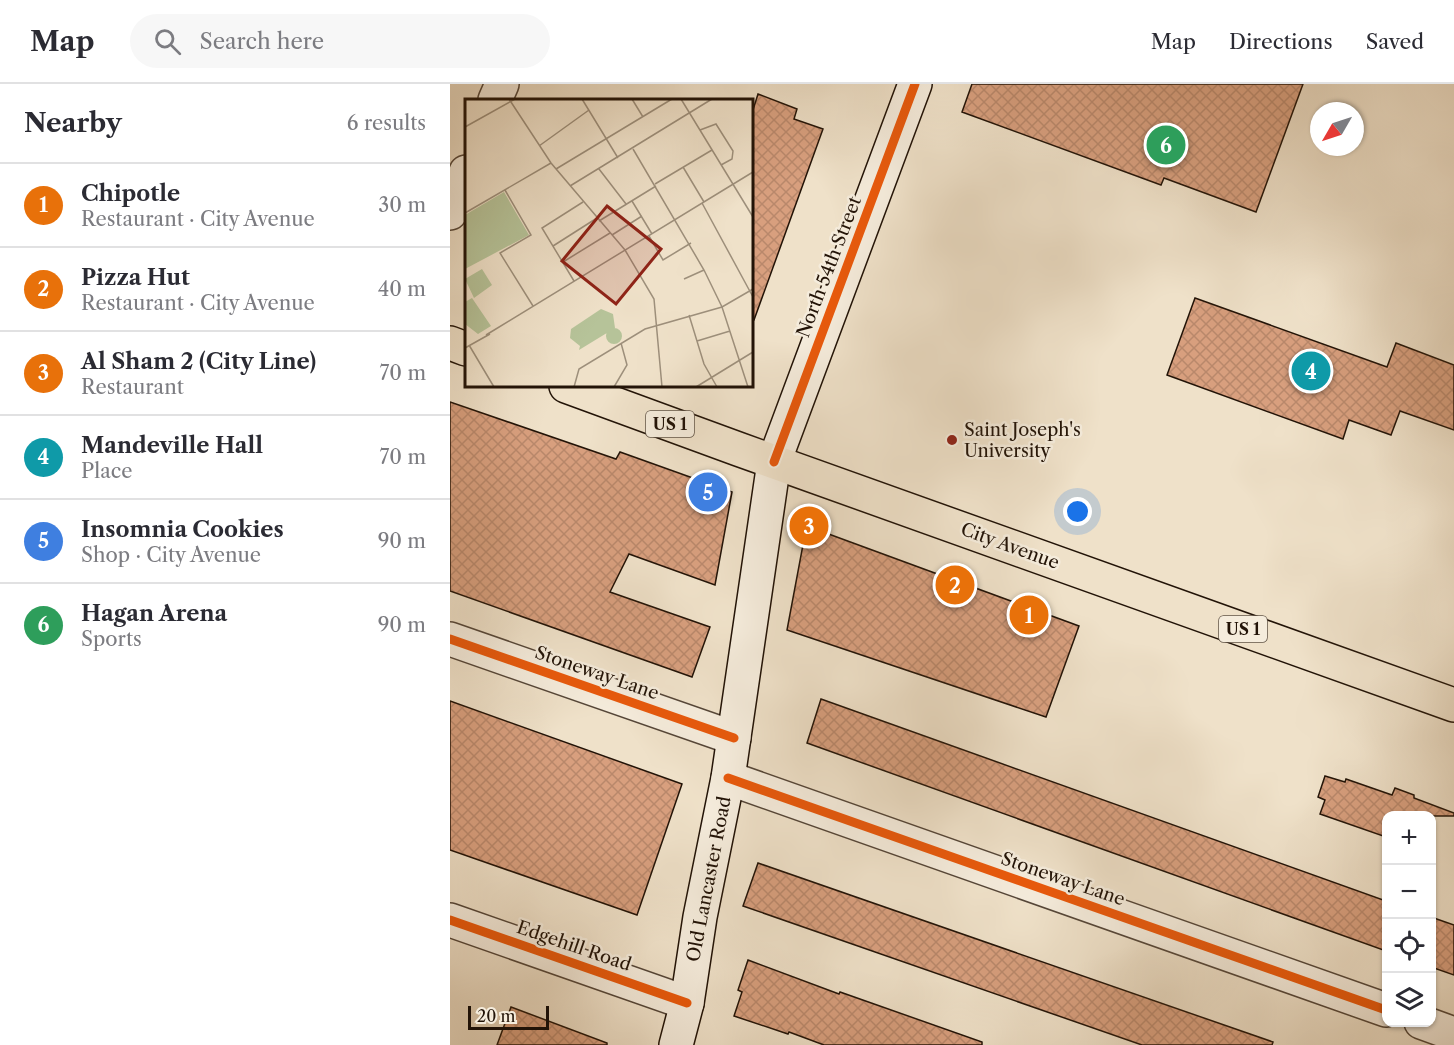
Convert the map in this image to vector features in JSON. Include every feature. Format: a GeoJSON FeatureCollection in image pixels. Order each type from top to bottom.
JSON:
{"type":"FeatureCollection","features":[{"type":"Feature","properties":{"kind":"highway"},"geometry":{"type":"LineString","coordinates":[[450,343],[465,349]]}},
{"type":"Feature","properties":{"kind":"highway","name":"City Avenue"},"geometry":{"type":"LineString","coordinates":[[569,387],[1454,705]]}},
{"type":"Feature","properties":{"kind":"street"},"geometry":{"type":"LineString","coordinates":[[495,99],[502,84]]}},
{"type":"Feature","properties":{"kind":"street","name":"North 54th Street"},"geometry":{"type":"LineString","coordinates":[[774,462],[915,84]]}},
{"type":"Feature","properties":{"kind":"street"},"geometry":{"type":"LineString","coordinates":[[450,213],[465,175]]}},
{"type":"Feature","properties":{"kind":"street","name":"Old Lancaster Road"},"geometry":{"type":"LineString","coordinates":[[676,1045],[687,1003],[700,917],[728,778],[774,462]]}},
{"type":"Feature","properties":{"kind":"street","name":"Stoneway Lane"},"geometry":{"type":"LineString","coordinates":[[450,639],[734,738]]}},
{"type":"Feature","properties":{"kind":"street","name":"Stoneway Lane"},"geometry":{"type":"LineString","coordinates":[[728,778],[1382,1009]]}},
{"type":"Feature","properties":{"kind":"street","name":"Edgehill Road"},"geometry":{"type":"LineString","coordinates":[[450,920],[687,1003]]}},
{"type":"Feature","properties":{"kind":"street"},"geometry":{"type":"LineString","coordinates":[[1433,1027],[1454,1034]]}},
{"type":"Feature","properties":{"kind":"street"},"geometry":{"type":"LineString","coordinates":[[1452,1045],[1454,1039]]}},
{"type":"Feature","properties":{"kind":"building"},"geometry":{"type":"Polygon","coordinates":[[[972,84],[1303,84],[1256,212],[1164,178],[1161,185],[962,112],[972,84]]]}},
{"type":"Feature","properties":{"kind":"building"},"geometry":{"type":"Polygon","coordinates":[[[758,94],[797,109],[794,119],[823,129],[754,320],[753,320],[753,110],[758,94]]]}},
{"type":"Feature","properties":{"kind":"building"},"geometry":{"type":"Polygon","coordinates":[[[1195,298],[1387,367],[1396,343],[1454,365],[1454,430],[1400,411],[1391,435],[1349,420],[1343,439],[1167,375],[1195,298]]]}},
{"type":"Feature","properties":{"kind":"building"},"geometry":{"type":"Polygon","coordinates":[[[450,402],[616,459],[620,452],[732,492],[715,585],[629,554],[610,592],[710,627],[692,677],[450,591],[450,402]]]}},
{"type":"Feature","properties":{"kind":"building"},"geometry":{"type":"Polygon","coordinates":[[[815,529],[1079,626],[1046,717],[787,630],[805,534],[815,529]]]}},
{"type":"Feature","properties":{"kind":"building"},"geometry":{"type":"Polygon","coordinates":[[[821,699],[1382,900],[1382,950],[807,743],[821,699]]]}},
{"type":"Feature","properties":{"kind":"building"},"geometry":{"type":"Polygon","coordinates":[[[450,701],[682,784],[637,915],[450,850],[450,701]]]}},
{"type":"Feature","properties":{"kind":"building"},"geometry":{"type":"Polygon","coordinates":[[[1325,776],[1345,782],[1346,779],[1392,795],[1395,788],[1454,813],[1454,816],[1436,816],[1436,811],[1382,811],[1382,836],[1320,814],[1325,800],[1318,797],[1325,776]]]}},
{"type":"Feature","properties":{"kind":"building"},"geometry":{"type":"Polygon","coordinates":[[[758,863],[1273,1042],[1272,1045],[1142,1045],[743,906],[758,863]]]}},
{"type":"Feature","properties":{"kind":"building"},"geometry":{"type":"Polygon","coordinates":[[[1436,919],[1454,925],[1454,975],[1436,969],[1436,919]]]}},
{"type":"Feature","properties":{"kind":"building"},"geometry":{"type":"Polygon","coordinates":[[[748,960],[839,994],[840,992],[982,1042],[982,1045],[824,1045],[734,1016],[742,992],[738,990],[748,960]]]}},
{"type":"Feature","properties":{"kind":"building"},"geometry":{"type":"Polygon","coordinates":[[[511,1007],[607,1043],[607,1045],[497,1045],[511,1007]]]}},
{"type":"Feature","properties":{"kind":"cycle path"},"geometry":{"type":"LineString","coordinates":[[774,462],[915,84]]}},
{"type":"Feature","properties":{"kind":"cycle path"},"geometry":{"type":"LineString","coordinates":[[450,639],[734,738]]}},
{"type":"Feature","properties":{"kind":"cycle path"},"geometry":{"type":"LineString","coordinates":[[728,778],[1382,1009]]}},
{"type":"Feature","properties":{"kind":"cycle path"},"geometry":{"type":"LineString","coordinates":[[450,920],[687,1003]]}},
{"type":"Feature","properties":{"kind":"place","name":"Hagan Arena"},"geometry":{"type":"Point","coordinates":[1166,145]}},
{"type":"Feature","properties":{"kind":"place","name":"Mandeville Hall"},"geometry":{"type":"Point","coordinates":[1311,371]}},
{"type":"Feature","properties":{"kind":"place","name":"Saint Joseph's University"},"geometry":{"type":"Point","coordinates":[952,440]}},
{"type":"Feature","properties":{"kind":"place","name":"Insomnia Cookies"},"geometry":{"type":"Point","coordinates":[708,492]}},
{"type":"Feature","properties":{"kind":"place","name":"Al Sham 2 (City Line)"},"geometry":{"type":"Point","coordinates":[809,526]}},
{"type":"Feature","properties":{"kind":"place","name":"Pizza Hut"},"geometry":{"type":"Point","coordinates":[955,585]}},
{"type":"Feature","properties":{"kind":"place","name":"Chipotle"},"geometry":{"type":"Point","coordinates":[1029,615]}}]}
